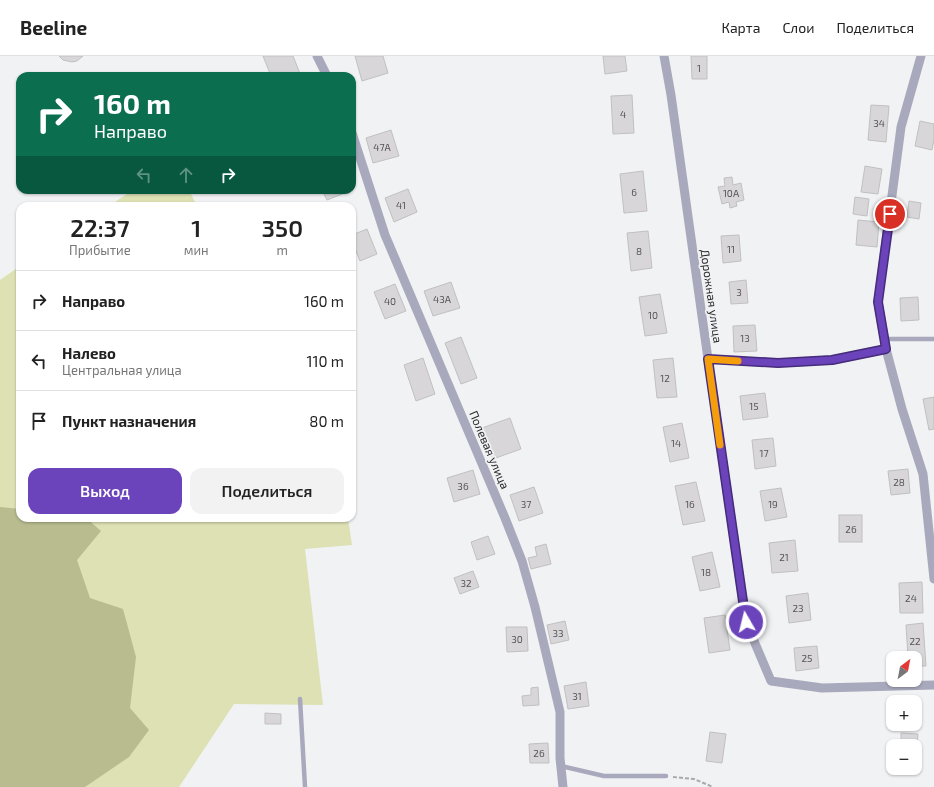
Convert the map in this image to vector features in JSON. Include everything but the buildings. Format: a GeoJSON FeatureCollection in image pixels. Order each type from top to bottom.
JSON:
{"type":"FeatureCollection","features":[{"type":"Feature","properties":{"kind":"street"},"geometry":{"type":"LineString","coordinates":[[317,56],[325,72]]}},
{"type":"Feature","properties":{"kind":"street","name":"Дорожная улица"},"geometry":{"type":"LineString","coordinates":[[664,56],[671,95],[746,622],[771,681],[822,688],[934,685]]}},
{"type":"Feature","properties":{"kind":"street"},"geometry":{"type":"LineString","coordinates":[[921,56],[901,127],[878,302],[886,349],[902,409],[923,474],[934,579]]}},
{"type":"Feature","properties":{"kind":"street","name":"Полевая улица"},"geometry":{"type":"LineString","coordinates":[[356,145],[385,235],[522,561],[535,607],[560,712],[563,787]]}},
{"type":"Feature","properties":{"kind":"street"},"geometry":{"type":"LineString","coordinates":[[708,359],[778,363],[832,360],[886,349]]}},
{"type":"Feature","properties":{"kind":"lane"},"geometry":{"type":"LineString","coordinates":[[884,339],[934,339]]}},
{"type":"Feature","properties":{"kind":"lane"},"geometry":{"type":"LineString","coordinates":[[300,699],[305,787]]}},
{"type":"Feature","properties":{"kind":"lane"},"geometry":{"type":"LineString","coordinates":[[561,766],[604,776],[666,776]]}},
{"type":"Feature","properties":{"kind":"path"},"geometry":{"type":"LineString","coordinates":[[666,776],[694,779],[713,787]]}},
{"type":"Feature","properties":{"kind":"green space"},"geometry":{"type":"Polygon","coordinates":[[[127,194],[191,194],[195,202],[115,202],[127,194]]]}},
{"type":"Feature","properties":{"kind":"green space"},"geometry":{"type":"Polygon","coordinates":[[[16,269],[16,522],[349,522],[352,545],[305,549],[323,705],[234,704],[179,787],[0,787],[0,280],[16,269]]]}},
{"type":"Feature","properties":{"kind":"green space"},"geometry":{"type":"Polygon","coordinates":[[[0,507],[16,509],[16,522],[91,522],[101,531],[77,560],[90,598],[123,609],[136,657],[130,708],[149,730],[129,757],[85,787],[0,787],[0,507]]]}},
{"type":"Feature","properties":{"kind":"slow traffic"},"geometry":{"type":"LineString","coordinates":[[720,445],[708,359],[738,361]]}},
{"type":"Feature","properties":{"kind":"route"},"geometry":{"type":"LineString","coordinates":[[746,622],[708,359],[778,363],[832,360],[886,349],[878,302],[890,214]]}}]}
